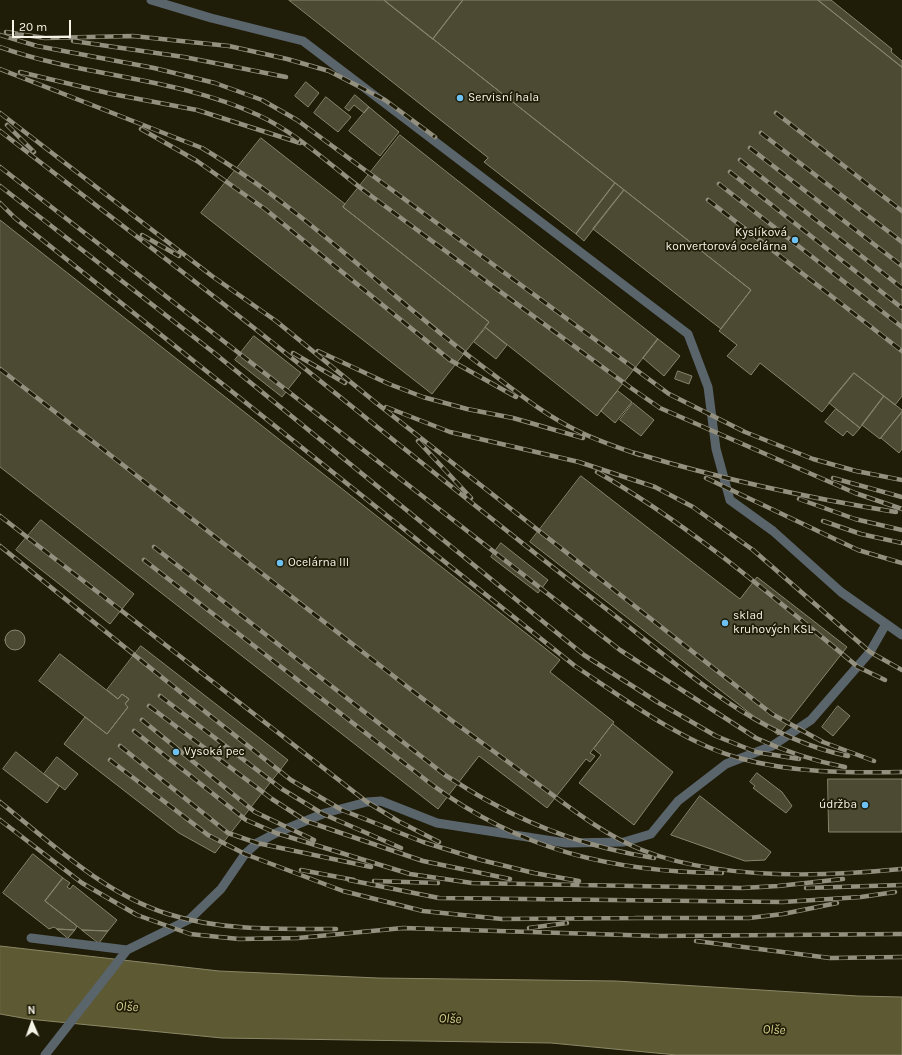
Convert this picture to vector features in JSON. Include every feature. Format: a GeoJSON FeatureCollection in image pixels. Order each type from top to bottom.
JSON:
{"type":"FeatureCollection","features":[{"type":"Feature","properties":{"kind":"lane"},"geometry":{"type":"LineString","coordinates":[[151,0],[210,18],[303,41],[688,334],[708,387],[716,449],[730,500],[773,531],[841,592],[902,635]]}},
{"type":"Feature","properties":{"kind":"lane"},"geometry":{"type":"LineString","coordinates":[[45,1055],[127,950],[190,919],[221,889],[245,854],[257,843],[276,833],[325,813],[367,802],[381,801],[437,823],[566,843],[624,842],[651,834],[678,801],[726,764],[772,746],[811,720],[870,652],[886,624]]}},
{"type":"Feature","properties":{"kind":"lane"},"geometry":{"type":"LineString","coordinates":[[31,938],[127,950]]}},
{"type":"Feature","properties":{"kind":"water","name":"Olše"},"geometry":{"type":"Polygon","coordinates":[[[0,946],[219,971],[378,978],[616,981],[858,996],[902,997],[902,1055],[677,1055],[551,1043],[222,1038],[28,1019],[0,1014],[0,946]]]}},
{"type":"Feature","properties":{"kind":"building","name":"Servisní hala"},"geometry":{"type":"Polygon","coordinates":[[[289,0],[384,0],[615,183],[576,234],[484,162],[488,158],[289,0]]]}},
{"type":"Feature","properties":{"kind":"building"},"geometry":{"type":"Polygon","coordinates":[[[384,0],[463,0],[433,39],[384,0]]]}},
{"type":"Feature","properties":{"kind":"building","name":"Kyslíková konvertorová ocelárna"},"geometry":{"type":"Polygon","coordinates":[[[463,0],[818,0],[902,67],[902,396],[895,405],[854,373],[822,412],[760,363],[751,375],[727,356],[737,345],[719,331],[751,290],[433,39],[463,0]]]}},
{"type":"Feature","properties":{"kind":"building"},"geometry":{"type":"Polygon","coordinates":[[[818,0],[831,0],[892,49],[891,52],[902,61],[902,67],[818,0]]]}},
{"type":"Feature","properties":{"kind":"building"},"geometry":{"type":"Polygon","coordinates":[[[306,82],[319,93],[308,107],[295,96],[306,82]]]}},
{"type":"Feature","properties":{"kind":"building"},"geometry":{"type":"Polygon","coordinates":[[[355,95],[369,107],[364,113],[354,105],[349,111],[345,108],[355,95]]]}},
{"type":"Feature","properties":{"kind":"building"},"geometry":{"type":"Polygon","coordinates":[[[326,97],[351,117],[338,132],[314,113],[326,97]]]}},
{"type":"Feature","properties":{"kind":"building"},"geometry":{"type":"Polygon","coordinates":[[[369,107],[399,132],[380,156],[349,131],[369,107]]]}},
{"type":"Feature","properties":{"kind":"building"},"geometry":{"type":"Polygon","coordinates":[[[400,135],[658,339],[597,416],[485,327],[489,322],[343,207],[400,135]]]}},
{"type":"Feature","properties":{"kind":"building"},"geometry":{"type":"Polygon","coordinates":[[[261,138],[345,204],[343,207],[489,322],[432,394],[201,213],[261,138]]]}},
{"type":"Feature","properties":{"kind":"building"},"geometry":{"type":"Polygon","coordinates":[[[615,183],[624,190],[584,241],[576,234],[615,183]]]}},
{"type":"Feature","properties":{"kind":"building"},"geometry":{"type":"Polygon","coordinates":[[[624,190],[751,290],[721,329],[593,229],[624,190]]]}},
{"type":"Feature","properties":{"kind":"building","name":"Ocelárna III"},"geometry":{"type":"Polygon","coordinates":[[[0,220],[560,660],[550,672],[614,722],[590,753],[595,756],[590,762],[586,759],[547,808],[479,756],[438,809],[0,467],[0,220]]]}},
{"type":"Feature","properties":{"kind":"building"},"geometry":{"type":"Polygon","coordinates":[[[486,328],[507,345],[496,359],[474,342],[486,328]]]}},
{"type":"Feature","properties":{"kind":"building"},"geometry":{"type":"Polygon","coordinates":[[[254,336],[301,373],[282,397],[235,360],[254,336]]]}},
{"type":"Feature","properties":{"kind":"building"},"geometry":{"type":"Polygon","coordinates":[[[658,339],[680,356],[664,376],[643,358],[658,339]]]}},
{"type":"Feature","properties":{"kind":"building"},"geometry":{"type":"Polygon","coordinates":[[[678,371],[692,376],[689,384],[675,379],[678,371]]]}},
{"type":"Feature","properties":{"kind":"building"},"geometry":{"type":"Polygon","coordinates":[[[854,373],[884,396],[860,428],[829,403],[854,373]]]}},
{"type":"Feature","properties":{"kind":"building"},"geometry":{"type":"Polygon","coordinates":[[[618,391],[632,402],[615,423],[601,411],[618,391]]]}},
{"type":"Feature","properties":{"kind":"building"},"geometry":{"type":"Polygon","coordinates":[[[884,396],[902,410],[902,412],[880,439],[862,425],[884,396]]]}},
{"type":"Feature","properties":{"kind":"building"},"geometry":{"type":"Polygon","coordinates":[[[633,403],[654,420],[641,436],[620,420],[633,403]]]}},
{"type":"Feature","properties":{"kind":"building"},"geometry":{"type":"Polygon","coordinates":[[[836,409],[860,428],[853,436],[847,431],[843,436],[825,422],[836,409]]]}},
{"type":"Feature","properties":{"kind":"building"},"geometry":{"type":"Polygon","coordinates":[[[902,412],[902,449],[899,453],[881,438],[902,412]]]}},
{"type":"Feature","properties":{"kind":"building","name":"sklad kruhových KSL"},"geometry":{"type":"Polygon","coordinates":[[[581,476],[740,599],[757,577],[847,647],[778,735],[530,542],[581,476]]]}},
{"type":"Feature","properties":{"kind":"building"},"geometry":{"type":"Polygon","coordinates":[[[41,520],[134,594],[110,624],[16,550],[41,520]]]}},
{"type":"Feature","properties":{"kind":"building"},"geometry":{"type":"Polygon","coordinates":[[[501,543],[548,580],[538,593],[491,557],[501,543]]]}},
{"type":"Feature","properties":{"kind":"building"},"geometry":{"type":"Polygon","coordinates":[[[15,630],[22,633],[25,640],[22,647],[15,650],[8,647],[5,640],[8,633],[15,630]]]}},
{"type":"Feature","properties":{"kind":"building","name":"Vysoká pec"},"geometry":{"type":"Polygon","coordinates":[[[141,646],[288,760],[215,853],[179,833],[64,744],[85,717],[107,734],[128,707],[125,704],[129,699],[122,694],[118,699],[107,690],[141,646]]]}},
{"type":"Feature","properties":{"kind":"building"},"geometry":{"type":"Polygon","coordinates":[[[60,654],[118,699],[122,694],[129,699],[125,704],[128,707],[107,734],[39,681],[60,654]]]}},
{"type":"Feature","properties":{"kind":"building"},"geometry":{"type":"Polygon","coordinates":[[[838,706],[850,716],[833,736],[822,727],[838,706]]]}},
{"type":"Feature","properties":{"kind":"building"},"geometry":{"type":"Polygon","coordinates":[[[613,724],[673,772],[634,825],[579,783],[601,755],[594,749],[613,724]]]}},
{"type":"Feature","properties":{"kind":"building"},"geometry":{"type":"Polygon","coordinates":[[[16,752],[59,786],[47,803],[3,769],[16,752]]]}},
{"type":"Feature","properties":{"kind":"building"},"geometry":{"type":"Polygon","coordinates":[[[57,757],[78,774],[65,790],[44,774],[57,757]]]}},
{"type":"Feature","properties":{"kind":"building"},"geometry":{"type":"Polygon","coordinates":[[[757,773],[782,792],[792,806],[786,813],[753,788],[755,786],[750,782],[757,773]]]}},
{"type":"Feature","properties":{"kind":"building","name":"údržba"},"geometry":{"type":"Polygon","coordinates":[[[828,779],[902,779],[902,832],[829,832],[828,779]]]}},
{"type":"Feature","properties":{"kind":"building"},"geometry":{"type":"Polygon","coordinates":[[[700,796],[771,852],[765,860],[745,861],[671,835],[700,796]]]}},
{"type":"Feature","properties":{"kind":"building"},"geometry":{"type":"Polygon","coordinates":[[[33,854],[63,878],[45,901],[77,926],[75,930],[57,929],[54,927],[49,929],[3,893],[33,854]]]}},
{"type":"Feature","properties":{"kind":"building"},"geometry":{"type":"Polygon","coordinates":[[[63,878],[70,883],[67,887],[70,889],[73,885],[117,920],[108,931],[82,930],[45,901],[63,878]]]}},
{"type":"Feature","properties":{"kind":"building"},"geometry":{"type":"Polygon","coordinates":[[[57,929],[75,930],[68,938],[57,929]]]}},
{"type":"Feature","properties":{"kind":"building"},"geometry":{"type":"Polygon","coordinates":[[[82,930],[108,931],[99,943],[82,930]]]}},
{"type":"Feature","properties":{"kind":"railway"},"geometry":{"type":"LineString","coordinates":[[6,32],[45,38],[133,36],[229,46],[287,59],[329,71],[385,100],[435,137]]}},
{"type":"Feature","properties":{"kind":"railway"},"geometry":{"type":"LineString","coordinates":[[0,35],[37,46],[154,68],[215,83],[262,100],[297,120],[669,394],[745,432],[813,459],[856,471],[902,480]]}},
{"type":"Feature","properties":{"kind":"railway"},"geometry":{"type":"LineString","coordinates":[[73,41],[184,57],[286,77]]}},
{"type":"Feature","properties":{"kind":"railway"},"geometry":{"type":"LineString","coordinates":[[0,47],[64,65],[195,93],[227,102],[274,123],[304,143],[360,188],[660,408],[855,493],[902,509]]}},
{"type":"Feature","properties":{"kind":"railway"},"geometry":{"type":"LineString","coordinates":[[0,69],[202,148],[278,199],[314,227],[454,345],[532,404],[566,425],[586,435],[640,455]]}},
{"type":"Feature","properties":{"kind":"railway"},"geometry":{"type":"LineString","coordinates":[[20,72],[112,94],[197,110],[300,143]]}},
{"type":"Feature","properties":{"kind":"railway"},"geometry":{"type":"LineString","coordinates":[[0,113],[212,276],[276,321],[375,402],[772,714],[823,742],[874,761]]}},
{"type":"Feature","properties":{"kind":"railway"},"geometry":{"type":"LineString","coordinates":[[776,113],[902,211]]}},
{"type":"Feature","properties":{"kind":"railway"},"geometry":{"type":"LineString","coordinates":[[7,125],[34,152]]}},
{"type":"Feature","properties":{"kind":"railway"},"geometry":{"type":"LineString","coordinates":[[141,129],[197,161],[265,209],[450,360],[516,397]]}},
{"type":"Feature","properties":{"kind":"railway"},"geometry":{"type":"LineString","coordinates":[[0,131],[236,314],[495,522],[690,675],[749,716],[781,733],[814,747],[848,756]]}},
{"type":"Feature","properties":{"kind":"railway"},"geometry":{"type":"LineString","coordinates":[[761,133],[902,242]]}},
{"type":"Feature","properties":{"kind":"railway"},"geometry":{"type":"LineString","coordinates":[[750,148],[902,266]]}},
{"type":"Feature","properties":{"kind":"railway"},"geometry":{"type":"LineString","coordinates":[[740,160],[902,288]]}},
{"type":"Feature","properties":{"kind":"railway"},"geometry":{"type":"LineString","coordinates":[[0,167],[620,650],[756,738],[799,755],[845,767]]}},
{"type":"Feature","properties":{"kind":"railway"},"geometry":{"type":"LineString","coordinates":[[730,172],[902,308]]}},
{"type":"Feature","properties":{"kind":"railway"},"geometry":{"type":"LineString","coordinates":[[719,184],[902,327]]}},
{"type":"Feature","properties":{"kind":"railway"},"geometry":{"type":"LineString","coordinates":[[0,186],[213,352],[584,655],[659,703],[716,736],[756,752],[799,759]]}},
{"type":"Feature","properties":{"kind":"railway"},"geometry":{"type":"LineString","coordinates":[[708,200],[902,351]]}},
{"type":"Feature","properties":{"kind":"railway"},"geometry":{"type":"LineString","coordinates":[[0,203],[15,218],[575,666],[633,705],[696,742],[718,751],[759,763],[779,767],[820,771],[902,772]]}},
{"type":"Feature","properties":{"kind":"railway"},"geometry":{"type":"LineString","coordinates":[[142,235],[179,256]]}},
{"type":"Feature","properties":{"kind":"railway"},"geometry":{"type":"LineString","coordinates":[[318,351],[389,384],[423,397],[467,409],[513,418],[583,438]]}},
{"type":"Feature","properties":{"kind":"railway"},"geometry":{"type":"LineString","coordinates":[[293,353],[345,383]]}},
{"type":"Feature","properties":{"kind":"railway"},"geometry":{"type":"LineString","coordinates":[[0,369],[421,697],[573,810],[613,836],[642,850],[672,860],[703,867],[736,871],[770,874],[837,874],[901,869]]}},
{"type":"Feature","properties":{"kind":"railway"},"geometry":{"type":"LineString","coordinates":[[386,407],[450,432],[579,462],[655,487],[693,507],[753,550],[870,652],[902,670]]}},
{"type":"Feature","properties":{"kind":"railway"},"geometry":{"type":"LineString","coordinates":[[418,441],[471,498]]}},
{"type":"Feature","properties":{"kind":"railway"},"geometry":{"type":"LineString","coordinates":[[635,453],[765,487],[830,501],[896,512]]}},
{"type":"Feature","properties":{"kind":"railway"},"geometry":{"type":"LineString","coordinates":[[597,472],[632,493],[699,539],[764,589],[858,667],[885,680]]}},
{"type":"Feature","properties":{"kind":"railway"},"geometry":{"type":"LineString","coordinates":[[706,478],[858,550],[902,563]]}},
{"type":"Feature","properties":{"kind":"railway"},"geometry":{"type":"LineString","coordinates":[[833,478],[902,497]]}},
{"type":"Feature","properties":{"kind":"railway"},"geometry":{"type":"LineString","coordinates":[[799,499],[855,519],[902,530]]}},
{"type":"Feature","properties":{"kind":"railway"},"geometry":{"type":"LineString","coordinates":[[0,516],[367,802],[398,821],[439,842]]}},
{"type":"Feature","properties":{"kind":"railway"},"geometry":{"type":"LineString","coordinates":[[823,521],[861,534],[902,543]]}},
{"type":"Feature","properties":{"kind":"railway"},"geometry":{"type":"LineString","coordinates":[[0,546],[291,780],[342,810],[423,842],[481,860],[534,873],[579,881]]}},
{"type":"Feature","properties":{"kind":"railway"},"geometry":{"type":"LineString","coordinates":[[154,547],[445,775],[467,789],[509,812],[549,830],[590,844],[654,858]]}},
{"type":"Feature","properties":{"kind":"railway"},"geometry":{"type":"LineString","coordinates":[[144,560],[431,784],[465,807],[499,826],[533,841],[569,853],[605,862],[682,872],[722,873]]}},
{"type":"Feature","properties":{"kind":"railway"},"geometry":{"type":"LineString","coordinates":[[160,696],[282,789],[323,814],[401,848]]}},
{"type":"Feature","properties":{"kind":"railway"},"geometry":{"type":"LineString","coordinates":[[149,706],[272,799],[306,821],[423,861],[510,879]]}},
{"type":"Feature","properties":{"kind":"railway"},"geometry":{"type":"LineString","coordinates":[[142,720],[255,812],[314,840]]}},
{"type":"Feature","properties":{"kind":"railway"},"geometry":{"type":"LineString","coordinates":[[134,731],[246,820],[276,833],[410,874],[472,883],[742,888],[778,886],[843,879]]}},
{"type":"Feature","properties":{"kind":"railway"},"geometry":{"type":"LineString","coordinates":[[120,746],[228,833],[257,843],[371,867]]}},
{"type":"Feature","properties":{"kind":"railway"},"geometry":{"type":"LineString","coordinates":[[110,760],[208,835],[245,854],[343,891],[423,911],[502,919],[640,918]]}},
{"type":"Feature","properties":{"kind":"railway"},"geometry":{"type":"LineString","coordinates":[[0,802],[79,866],[100,881],[144,905],[188,920],[209,924],[272,929],[336,929]]}},
{"type":"Feature","properties":{"kind":"railway"},"geometry":{"type":"LineString","coordinates":[[0,820],[82,883],[137,915],[190,934],[239,939],[298,938],[403,928],[658,936],[902,934]]}},
{"type":"Feature","properties":{"kind":"railway"},"geometry":{"type":"LineString","coordinates":[[301,870],[354,880]]}},
{"type":"Feature","properties":{"kind":"railway"},"geometry":{"type":"LineString","coordinates":[[349,880],[439,898],[783,902],[861,897],[895,892]]}},
{"type":"Feature","properties":{"kind":"railway"},"geometry":{"type":"LineString","coordinates":[[374,881],[438,883]]}},
{"type":"Feature","properties":{"kind":"railway"},"geometry":{"type":"LineString","coordinates":[[806,888],[902,885]]}},
{"type":"Feature","properties":{"kind":"railway"},"geometry":{"type":"LineString","coordinates":[[635,918],[749,918],[783,914],[837,903]]}},
{"type":"Feature","properties":{"kind":"railway"},"geometry":{"type":"LineString","coordinates":[[529,928],[567,923]]}},
{"type":"Feature","properties":{"kind":"railway"},"geometry":{"type":"LineString","coordinates":[[696,941],[830,958],[902,957]]}},
{"type":"Feature","properties":{"kind":"place","name":"Servisní hala"},"geometry":{"type":"Point","coordinates":[460,98]}},
{"type":"Feature","properties":{"kind":"place","name":"Kyslíková konvertorová ocelárna"},"geometry":{"type":"Point","coordinates":[795,240]}},
{"type":"Feature","properties":{"kind":"place","name":"Ocelárna III"},"geometry":{"type":"Point","coordinates":[280,563]}},
{"type":"Feature","properties":{"kind":"place","name":"sklad kruhových KSL"},"geometry":{"type":"Point","coordinates":[725,623]}},
{"type":"Feature","properties":{"kind":"place","name":"Vysoká pec"},"geometry":{"type":"Point","coordinates":[176,752]}},
{"type":"Feature","properties":{"kind":"place","name":"údržba"},"geometry":{"type":"Point","coordinates":[865,805]}}]}
